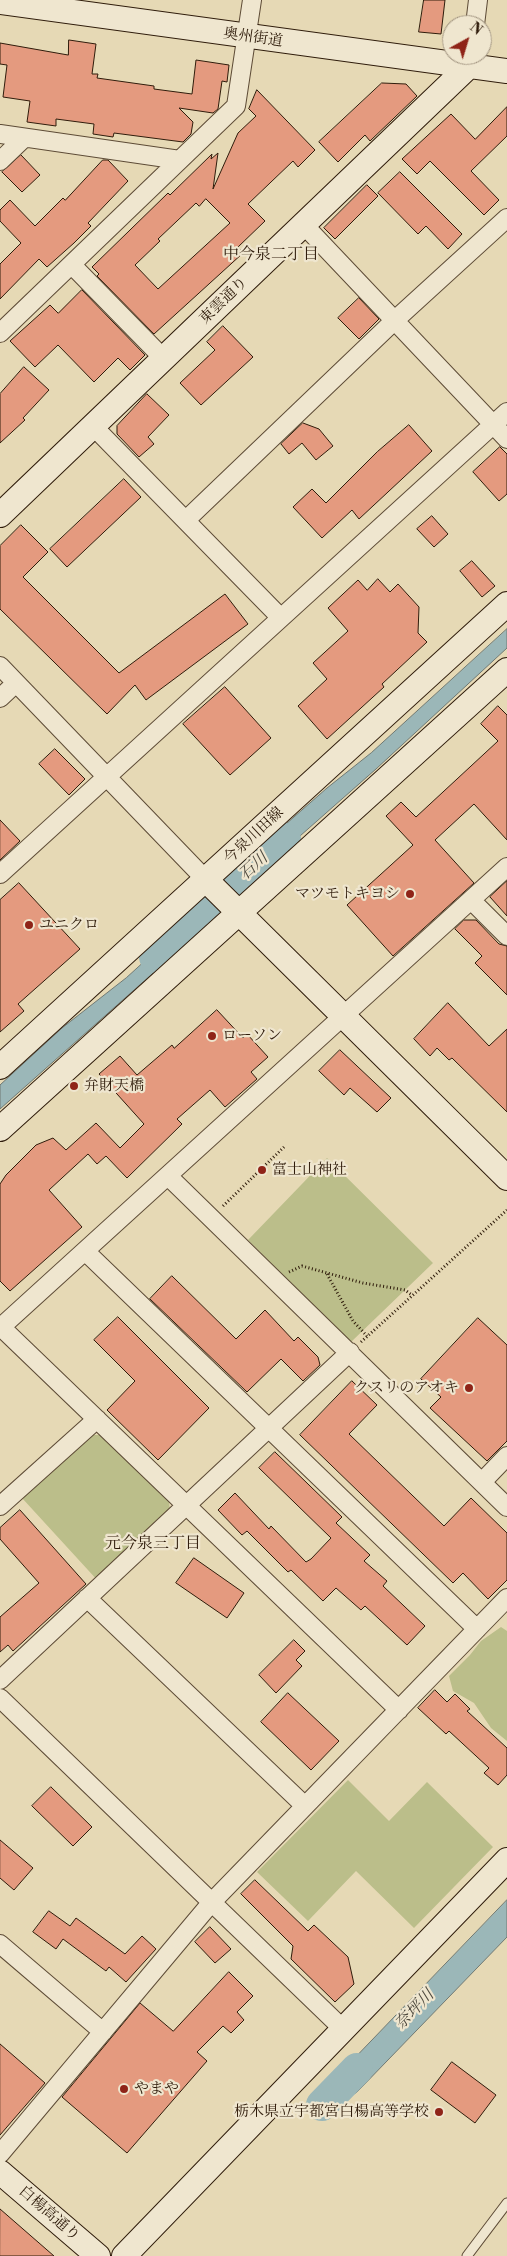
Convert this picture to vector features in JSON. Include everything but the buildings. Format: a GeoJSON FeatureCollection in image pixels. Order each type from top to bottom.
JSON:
{"type":"FeatureCollection","features":[{"type":"Feature","properties":{"kind":"street"},"geometry":{"type":"LineString","coordinates":[[0,333],[236,106],[252,0]]}},
{"type":"Feature","properties":{"kind":"street"},"geometry":{"type":"LineString","coordinates":[[476,15],[478,0]]}},
{"type":"Feature","properties":{"kind":"street","name":"奥州街道"},"geometry":{"type":"LineString","coordinates":[[0,2],[76,6],[247,37],[442,58]]}},
{"type":"Feature","properties":{"kind":"street","name":"東雲通り"},"geometry":{"type":"LineString","coordinates":[[0,515],[304,225],[466,65]]}},
{"type":"Feature","properties":{"kind":"street","name":"奥州街道"},"geometry":{"type":"LineString","coordinates":[[485,65],[507,71]]}},
{"type":"Feature","properties":{"kind":"street"},"geometry":{"type":"LineString","coordinates":[[0,134],[180,160]]}},
{"type":"Feature","properties":{"kind":"street"},"geometry":{"type":"LineString","coordinates":[[0,161],[24,138]]}},
{"type":"Feature","properties":{"kind":"street"},"geometry":{"type":"LineString","coordinates":[[186,520],[394,321],[507,218]]}},
{"type":"Feature","properties":{"kind":"street"},"geometry":{"type":"LineString","coordinates":[[304,225],[507,439]]}},
{"type":"Feature","properties":{"kind":"street"},"geometry":{"type":"LineString","coordinates":[[72,265],[164,359]]}},
{"type":"Feature","properties":{"kind":"street"},"geometry":{"type":"LineString","coordinates":[[0,874],[507,412]]}},
{"type":"Feature","properties":{"kind":"street"},"geometry":{"type":"LineString","coordinates":[[93,426],[281,618]]}},
{"type":"Feature","properties":{"kind":"street","name":"今泉川田線"},"geometry":{"type":"LineString","coordinates":[[0,1067],[507,604]]}},
{"type":"Feature","properties":{"kind":"street"},"geometry":{"type":"LineString","coordinates":[[0,666],[238,913],[507,1178]]}},
{"type":"Feature","properties":{"kind":"street"},"geometry":{"type":"LineString","coordinates":[[0,1129],[507,670]]}},
{"type":"Feature","properties":{"kind":"street"},"geometry":{"type":"LineString","coordinates":[[0,698],[16,682]]}},
{"type":"Feature","properties":{"kind":"street"},"geometry":{"type":"LineString","coordinates":[[399,1710],[1,1328],[507,867]]}},
{"type":"Feature","properties":{"kind":"street"},"geometry":{"type":"LineString","coordinates":[[471,900],[507,936]]}},
{"type":"Feature","properties":{"kind":"street"},"geometry":{"type":"LineString","coordinates":[[168,1176],[507,1507]]}},
{"type":"Feature","properties":{"kind":"street"},"geometry":{"type":"LineString","coordinates":[[86,1252],[477,1629]]}},
{"type":"Feature","properties":{"kind":"street"},"geometry":{"type":"LineString","coordinates":[[0,1680],[350,1352]]}},
{"type":"Feature","properties":{"kind":"street"},"geometry":{"type":"LineString","coordinates":[[0,1506],[96,1419]]}},
{"type":"Feature","properties":{"kind":"street"},"geometry":{"type":"LineString","coordinates":[[482,1482],[507,1456]]}},
{"type":"Feature","properties":{"kind":"street"},"geometry":{"type":"LineString","coordinates":[[87,1598],[305,1806]]}},
{"type":"Feature","properties":{"kind":"street"},"geometry":{"type":"LineString","coordinates":[[0,2154],[211,1903],[507,1598]]}},
{"type":"Feature","properties":{"kind":"street"},"geometry":{"type":"LineString","coordinates":[[0,1698],[344,2029]]}},
{"type":"Feature","properties":{"kind":"street"},"geometry":{"type":"LineString","coordinates":[[124,2256],[507,1860]]}},
{"type":"Feature","properties":{"kind":"street"},"geometry":{"type":"LineString","coordinates":[[0,1944],[103,2032]]}},
{"type":"Feature","properties":{"kind":"street","name":"白楊高通り"},"geometry":{"type":"LineString","coordinates":[[0,2172],[98,2256]]}},
{"type":"Feature","properties":{"kind":"lane"},"geometry":{"type":"LineString","coordinates":[[467,2256],[507,2203]]}},
{"type":"Feature","properties":{"kind":"path"},"geometry":{"type":"LineString","coordinates":[[212,1217],[284,1147]]}},
{"type":"Feature","properties":{"kind":"path"},"geometry":{"type":"LineString","coordinates":[[350,1352],[507,1210]]}},
{"type":"Feature","properties":{"kind":"path"},"geometry":{"type":"LineString","coordinates":[[278,1282],[283,1275],[302,1266],[363,1283],[405,1290],[412,1295]]}},
{"type":"Feature","properties":{"kind":"path"},"geometry":{"type":"LineString","coordinates":[[327,1274],[353,1321],[367,1336]]}},
{"type":"Feature","properties":{"kind":"green space"},"geometry":{"type":"Polygon","coordinates":[[[327,1158],[433,1263],[351,1342],[248,1240],[327,1158]]]}},
{"type":"Feature","properties":{"kind":"green space"},"geometry":{"type":"Polygon","coordinates":[[[88,1435],[100,1435],[169,1501],[170,1512],[99,1582],[22,1498],[88,1435]]]}},
{"type":"Feature","properties":{"kind":"green space"},"geometry":{"type":"Polygon","coordinates":[[[501,1627],[507,1631],[507,1741],[491,1728],[474,1703],[453,1691],[449,1676],[481,1641],[501,1627]]]}},
{"type":"Feature","properties":{"kind":"green space"},"geometry":{"type":"Polygon","coordinates":[[[348,1780],[389,1821],[427,1782],[493,1847],[414,1928],[356,1871],[308,1921],[257,1872],[348,1780]]]}},
{"type":"Feature","properties":{"kind":"water"},"geometry":{"type":"Polygon","coordinates":[[[507,629],[507,648],[376,769],[258,873],[245,860],[327,788],[371,753],[507,629]]]}},
{"type":"Feature","properties":{"kind":"water"},"geometry":{"type":"Polygon","coordinates":[[[186,924],[196,935],[0,1109],[0,1085],[62,1028],[126,978],[186,924]]]}},
{"type":"Feature","properties":{"kind":"water"},"geometry":{"type":"Polygon","coordinates":[[[507,1900],[507,1937],[357,2092],[334,2107],[322,2095],[347,2066],[507,1900]]]}},
{"type":"Feature","properties":{"kind":"waterway","name":"石川"},"geometry":{"type":"LineString","coordinates":[[155,957],[285,839]]}},
{"type":"Feature","properties":{"kind":"waterway","name":"奈坪川"},"geometry":{"type":"LineString","coordinates":[[322,2105],[357,2069]]}},
{"type":"Feature","properties":{"kind":"place","name":"マツモトキヨシ"},"geometry":{"type":"Point","coordinates":[410,894]}},
{"type":"Feature","properties":{"kind":"place","name":"ユニクロ"},"geometry":{"type":"Point","coordinates":[29,925]}},
{"type":"Feature","properties":{"kind":"place","name":"ローソン"},"geometry":{"type":"Point","coordinates":[212,1036]}},
{"type":"Feature","properties":{"kind":"place","name":"弁財天橋"},"geometry":{"type":"Point","coordinates":[74,1086]}},
{"type":"Feature","properties":{"kind":"place","name":"富士山神社"},"geometry":{"type":"Point","coordinates":[262,1170]}},
{"type":"Feature","properties":{"kind":"place","name":"クスリのアオキ"},"geometry":{"type":"Point","coordinates":[469,1388]}},
{"type":"Feature","properties":{"kind":"place","name":"やまや"},"geometry":{"type":"Point","coordinates":[124,2089]}},
{"type":"Feature","properties":{"kind":"place","name":"栃木県立宇都宮白楊高等学校"},"geometry":{"type":"Point","coordinates":[439,2112]}},
{"type":"Feature","properties":{"kind":"district","name":"中今泉二丁目"},"geometry":{"type":"Point","coordinates":[271,255]}},
{"type":"Feature","properties":{"kind":"district","name":"元今泉三丁目"},"geometry":{"type":"Point","coordinates":[153,1544]}}]}
